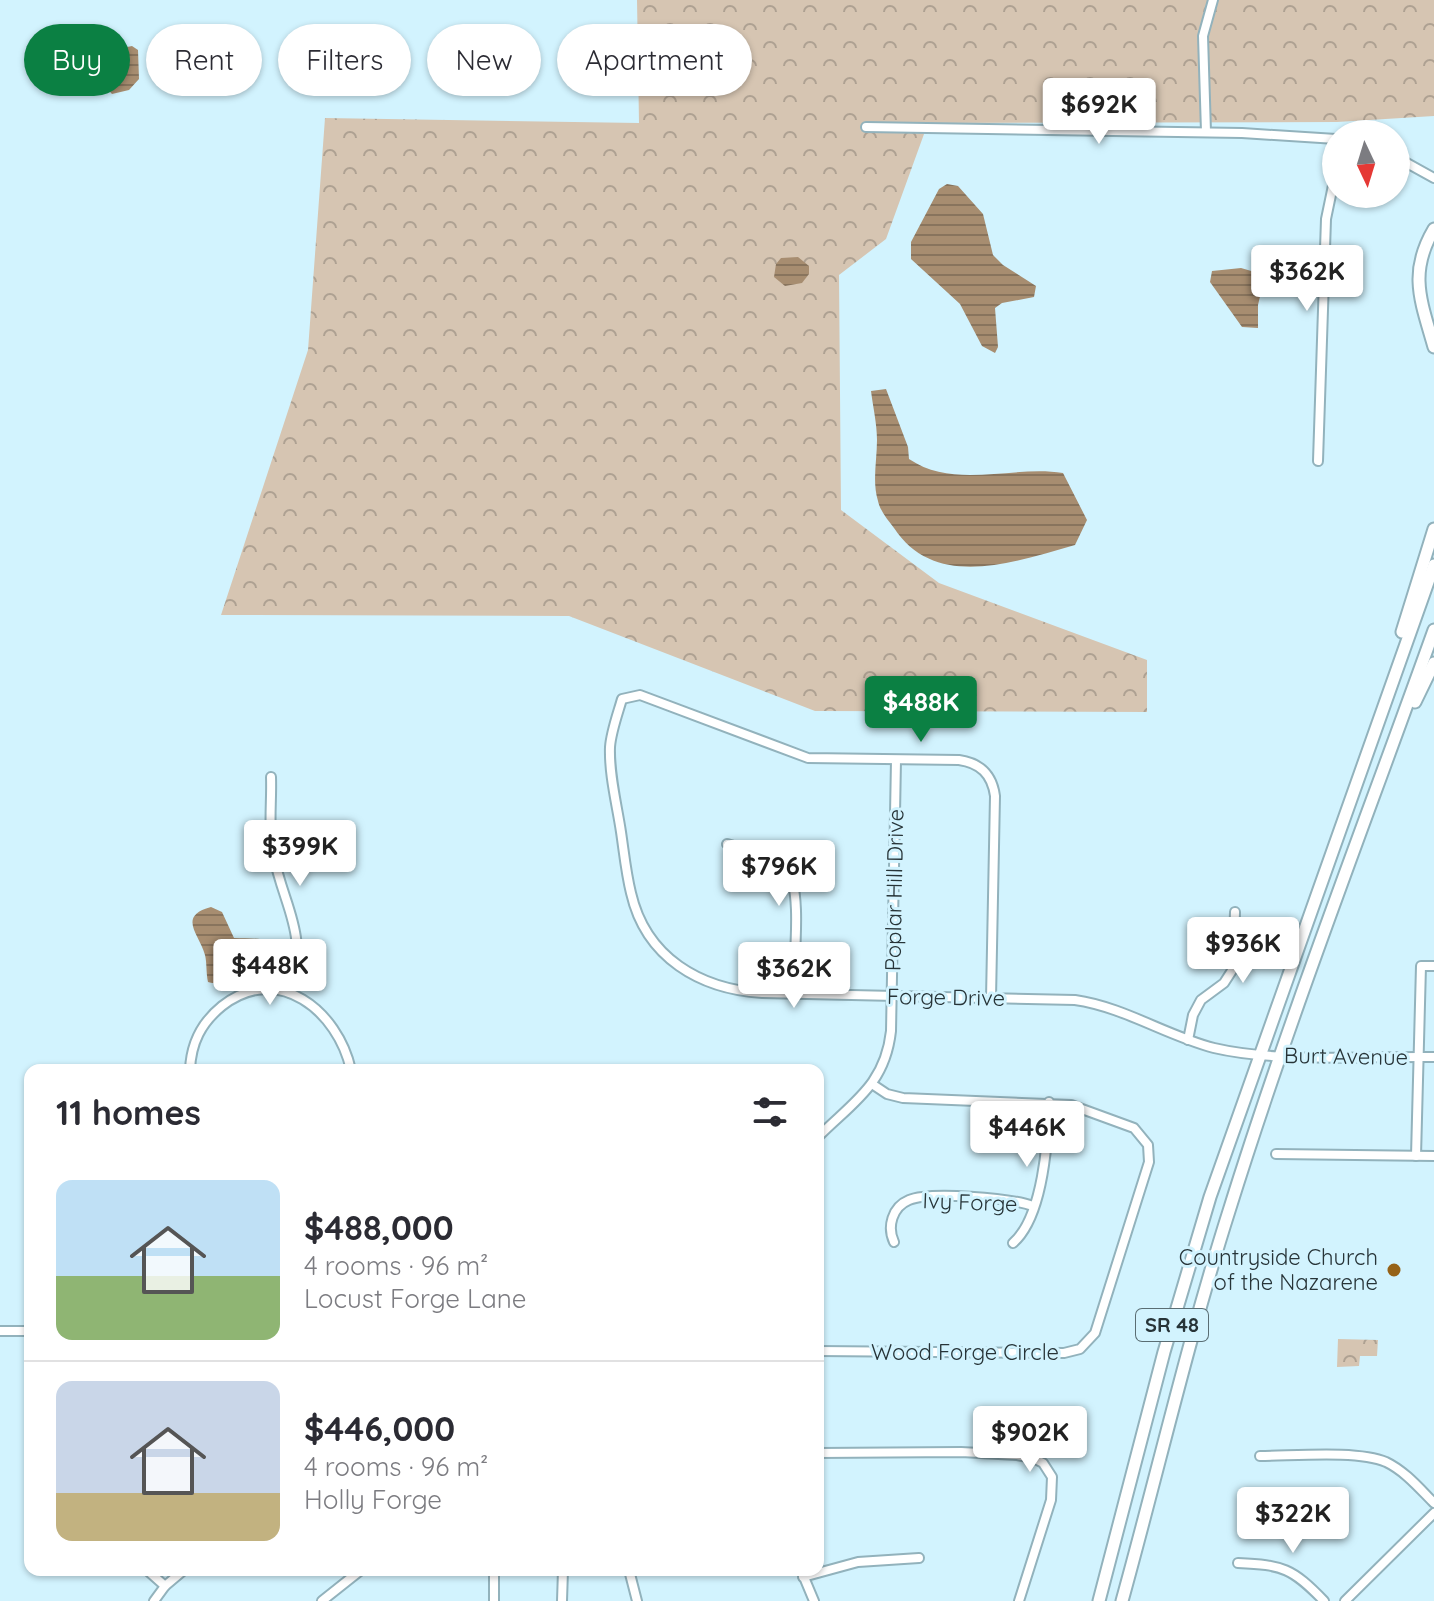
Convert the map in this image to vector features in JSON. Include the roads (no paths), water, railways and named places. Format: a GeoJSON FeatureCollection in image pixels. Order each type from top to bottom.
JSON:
{"type":"FeatureCollection","features":[{"type":"Feature","properties":{"kind":"highway"},"geometry":{"type":"LineString","coordinates":[[1434,229],[1420,258],[1418,280],[1434,347]]}},
{"type":"Feature","properties":{"kind":"highway"},"geometry":{"type":"LineString","coordinates":[[1353,790],[1434,529]]}},
{"type":"Feature","properties":{"kind":"highway","name":"SR 48"},"geometry":{"type":"LineString","coordinates":[[1099,1601],[1190,1261],[1259,1054],[1434,565]]}},
{"type":"Feature","properties":{"kind":"highway","name":"SR 48"},"geometry":{"type":"LineString","coordinates":[[1122,1601],[1201,1301],[1282,1055],[1434,630]]}},
{"type":"Feature","properties":{"kind":"highway"},"geometry":{"type":"LineString","coordinates":[[1394,741],[1434,663]]}},
{"type":"Feature","properties":{"kind":"street"},"geometry":{"type":"LineString","coordinates":[[1206,132],[1203,36],[1213,0]]}},
{"type":"Feature","properties":{"kind":"street"},"geometry":{"type":"LineString","coordinates":[[866,127],[1206,132],[1322,138]]}},
{"type":"Feature","properties":{"kind":"street"},"geometry":{"type":"LineString","coordinates":[[1410,165],[1434,178]]}},
{"type":"Feature","properties":{"kind":"street"},"geometry":{"type":"LineString","coordinates":[[1318,461],[1328,208]]}},
{"type":"Feature","properties":{"kind":"street","name":"Forge Drive"},"geometry":{"type":"LineString","coordinates":[[896,760],[808,758],[640,695],[622,699],[610,750],[631,894],[642,925],[666,956],[697,979],[740,992],[1086,1002],[1188,1040],[1233,1052],[1259,1054]]}},
{"type":"Feature","properties":{"kind":"street"},"geometry":{"type":"LineString","coordinates":[[896,760],[970,762],[980,767],[991,779],[995,796],[991,998]]}},
{"type":"Feature","properties":{"kind":"street","name":"Poplar Hill Drive"},"geometry":{"type":"LineString","coordinates":[[824,1131],[872,1084],[888,1053],[892,996],[896,760]]}},
{"type":"Feature","properties":{"kind":"street"},"geometry":{"type":"LineString","coordinates":[[271,777],[272,851],[297,935],[298,968],[290,993]]}},
{"type":"Feature","properties":{"kind":"street"},"geometry":{"type":"LineString","coordinates":[[727,844],[773,859],[787,869],[793,879],[793,994]]}},
{"type":"Feature","properties":{"kind":"street"},"geometry":{"type":"LineString","coordinates":[[1188,1040],[1193,1015],[1201,1000],[1224,983],[1233,969],[1235,912]]}},
{"type":"Feature","properties":{"kind":"street"},"geometry":{"type":"LineString","coordinates":[[1416,1156],[1421,966],[1434,966]]}},
{"type":"Feature","properties":{"kind":"street"},"geometry":{"type":"LineString","coordinates":[[191,1064],[197,1035],[209,1017],[232,999],[270,990],[290,993],[322,1011],[343,1044],[349,1064]]}},
{"type":"Feature","properties":{"kind":"street","name":"Burt Avenue"},"geometry":{"type":"LineString","coordinates":[[1259,1054],[1434,1057]]}},
{"type":"Feature","properties":{"kind":"street","name":"Wood Forge Circle"},"geometry":{"type":"LineString","coordinates":[[824,1351],[1064,1353],[1080,1349],[1089,1343],[1095,1333],[1148,1167],[1149,1151],[1143,1135],[1129,1125],[1071,1105],[903,1098],[887,1094],[872,1084]]}},
{"type":"Feature","properties":{"kind":"street"},"geometry":{"type":"LineString","coordinates":[[1013,1243],[1024,1231],[1048,1150],[1049,1102]]}},
{"type":"Feature","properties":{"kind":"street"},"geometry":{"type":"LineString","coordinates":[[1276,1154],[1434,1156]]}},
{"type":"Feature","properties":{"kind":"street","name":"Ivy Forge"},"geometry":{"type":"LineString","coordinates":[[894,1242],[890,1233],[894,1212],[901,1204],[916,1198],[1010,1199],[1033,1206]]}},
{"type":"Feature","properties":{"kind":"street"},"geometry":{"type":"LineString","coordinates":[[0,1331],[24,1331]]}},
{"type":"Feature","properties":{"kind":"street"},"geometry":{"type":"LineString","coordinates":[[824,1453],[975,1452],[1028,1456],[1043,1463],[1052,1477],[1051,1500],[1019,1601]]}},
{"type":"Feature","properties":{"kind":"street"},"geometry":{"type":"LineString","coordinates":[[1260,1456],[1345,1456],[1383,1461],[1398,1469],[1434,1503]]}},
{"type":"Feature","properties":{"kind":"street"},"geometry":{"type":"LineString","coordinates":[[1345,1601],[1434,1513]]}},
{"type":"Feature","properties":{"kind":"street"},"geometry":{"type":"LineString","coordinates":[[824,1569],[858,1562],[919,1558]]}},
{"type":"Feature","properties":{"kind":"street"},"geometry":{"type":"LineString","coordinates":[[1238,1563],[1284,1568],[1300,1578],[1324,1601]]}},
{"type":"Feature","properties":{"kind":"street"},"geometry":{"type":"LineString","coordinates":[[154,1576],[165,1586]]}},
{"type":"Feature","properties":{"kind":"street"},"geometry":{"type":"LineString","coordinates":[[154,1601],[177,1576]]}},
{"type":"Feature","properties":{"kind":"street"},"geometry":{"type":"LineString","coordinates":[[322,1601],[353,1576]]}},
{"type":"Feature","properties":{"kind":"street"},"geometry":{"type":"LineString","coordinates":[[494,1576],[494,1601]]}},
{"type":"Feature","properties":{"kind":"street"},"geometry":{"type":"LineString","coordinates":[[562,1601],[563,1576]]}},
{"type":"Feature","properties":{"kind":"street"},"geometry":{"type":"LineString","coordinates":[[631,1576],[637,1601]]}},
{"type":"Feature","properties":{"kind":"street"},"geometry":{"type":"LineString","coordinates":[[803,1576],[814,1601]]}},
{"type":"Feature","properties":{"kind":"place","name":"Countryside Church of the Nazarene"},"geometry":{"type":"Point","coordinates":[1394,1270]}}]}
